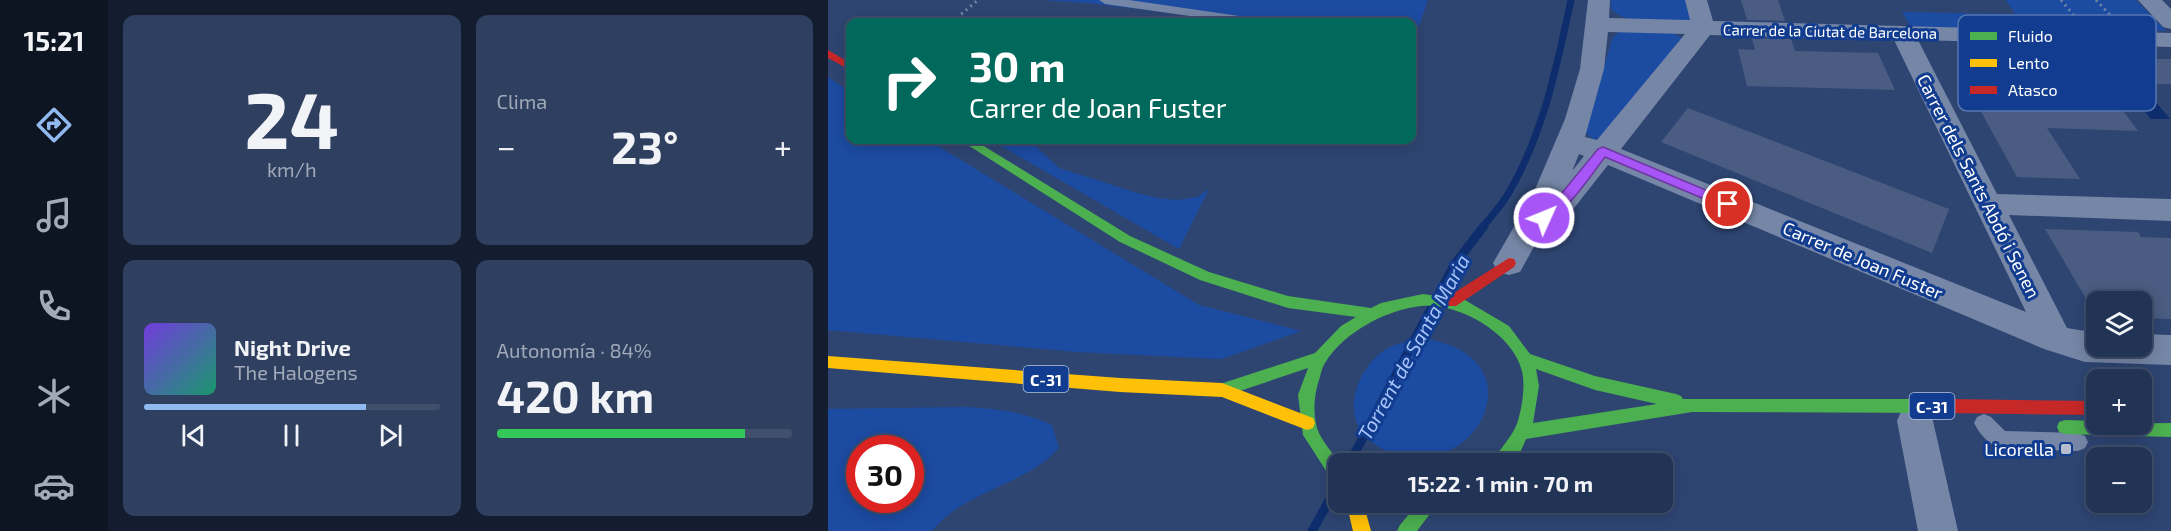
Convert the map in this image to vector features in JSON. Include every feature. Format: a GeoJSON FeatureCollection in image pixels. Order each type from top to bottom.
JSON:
{"type":"FeatureCollection","features":[{"type":"Feature","properties":{"kind":"main road"},"geometry":{"type":"LineString","coordinates":[[828,53],[846,64]]}},
{"type":"Feature","properties":{"kind":"main road"},"geometry":{"type":"LineString","coordinates":[[972,144],[1125,239],[1204,276],[1288,302],[1368,313]]}},
{"type":"Feature","properties":{"kind":"main road"},"geometry":{"type":"LineString","coordinates":[[1451,302],[1507,273]]}},
{"type":"Feature","properties":{"kind":"main road"},"geometry":{"type":"LineString","coordinates":[[1328,463],[1317,450],[1306,423],[1307,389],[1319,358],[1340,332],[1368,313],[1395,303],[1423,300],[1451,302],[1496,317],[1525,358],[1531,382],[1530,407],[1523,432],[1508,453]]}},
{"type":"Feature","properties":{"kind":"main road","name":"C-31"},"geometry":{"type":"LineString","coordinates":[[1222,390],[1319,358]]}},
{"type":"Feature","properties":{"kind":"main road","name":"C-31"},"geometry":{"type":"LineString","coordinates":[[1525,358],[1595,382],[1692,405]]}},
{"type":"Feature","properties":{"kind":"main road","name":"C-31"},"geometry":{"type":"LineString","coordinates":[[828,362],[871,367],[1222,390],[1306,423]]}},
{"type":"Feature","properties":{"kind":"main road"},"geometry":{"type":"LineString","coordinates":[[828,374],[871,367]]}},
{"type":"Feature","properties":{"kind":"main road","name":"C-31"},"geometry":{"type":"LineString","coordinates":[[1523,432],[1692,405],[1768,407],[1806,404],[2086,408]]}},
{"type":"Feature","properties":{"kind":"main road","name":"C-31"},"geometry":{"type":"LineString","coordinates":[[1768,407],[1809,415],[1909,421]]}},
{"type":"Feature","properties":{"kind":"main road"},"geometry":{"type":"LineString","coordinates":[[1978,423],[2007,424]]}},
{"type":"Feature","properties":{"kind":"main road"},"geometry":{"type":"LineString","coordinates":[[2054,426],[2086,427]]}},
{"type":"Feature","properties":{"kind":"main road"},"geometry":{"type":"LineString","coordinates":[[2152,430],[2171,430]]}},
{"type":"Feature","properties":{"kind":"main road"},"geometry":{"type":"LineString","coordinates":[[1357,513],[1362,531]]}},
{"type":"Feature","properties":{"kind":"main road"},"geometry":{"type":"LineString","coordinates":[[1407,531],[1422,513]]}},
{"type":"Feature","properties":{"kind":"street"},"geometry":{"type":"LineString","coordinates":[[1531,228],[1557,209],[1703,28],[1696,0]]}},
{"type":"Feature","properties":{"kind":"street"},"geometry":{"type":"LineString","coordinates":[[2149,0],[2171,22]]}},
{"type":"Feature","properties":{"kind":"street"},"geometry":{"type":"LineString","coordinates":[[1507,273],[1531,228],[1569,141],[1592,68],[1598,12]]}},
{"type":"Feature","properties":{"kind":"street","name":"Carrer de la Ciutat de Barcelona"},"geometry":{"type":"LineString","coordinates":[[1598,12],[1703,28],[1958,34]]}},
{"type":"Feature","properties":{"kind":"street","name":"Carrer dels Sants Abdó i Senen"},"geometry":{"type":"LineString","coordinates":[[1902,33],[2056,339]]}},
{"type":"Feature","properties":{"kind":"street","name":"Carrer de la Ciutat de Barcelona"},"geometry":{"type":"LineString","coordinates":[[2156,40],[2171,40]]}},
{"type":"Feature","properties":{"kind":"street","name":"Carrer de Joan Fuster"},"geometry":{"type":"LineString","coordinates":[[1569,141],[1603,152],[2056,339],[2085,347],[2171,350]]}},
{"type":"Feature","properties":{"kind":"street"},"geometry":{"type":"LineString","coordinates":[[1990,204],[2171,210]]}},
{"type":"Feature","properties":{"kind":"street"},"geometry":{"type":"LineString","coordinates":[[1909,421],[1938,531]]}},
{"type":"Feature","properties":{"kind":"lane"},"geometry":{"type":"LineString","coordinates":[[1105,0],[1226,18]]}},
{"type":"Feature","properties":{"kind":"lane"},"geometry":{"type":"LineString","coordinates":[[1978,423],[2001,440],[2116,443],[2121,435]]}},
{"type":"Feature","properties":{"kind":"path"},"geometry":{"type":"LineString","coordinates":[[957,18],[978,0]]}},
{"type":"Feature","properties":{"kind":"path"},"geometry":{"type":"LineString","coordinates":[[2096,0],[2109,15]]}},
{"type":"Feature","properties":{"kind":"shaded area"},"geometry":{"type":"Polygon","coordinates":[[[1042,0],[1428,0],[1419,26],[1416,26],[1416,18],[1304,16],[1303,18],[1211,18],[1089,3],[1042,0]]]}},
{"type":"Feature","properties":{"kind":"shaded area"},"geometry":{"type":"Polygon","coordinates":[[[1611,0],[1690,0],[1693,21],[1649,22],[1628,19],[1611,9],[1611,0]]]}},
{"type":"Feature","properties":{"kind":"shaded area"},"geometry":{"type":"Polygon","coordinates":[[[2006,0],[2136,0],[2151,15],[1958,15],[1958,28],[1911,27],[1902,12],[2015,14],[2006,0]]]}},
{"type":"Feature","properties":{"kind":"shaded area"},"geometry":{"type":"Polygon","coordinates":[[[2156,21],[2166,31],[2156,31],[2156,21]]]}},
{"type":"Feature","properties":{"kind":"shaded area"},"geometry":{"type":"Polygon","coordinates":[[[1619,32],[1671,32],[1682,38],[1604,138],[1593,139],[1584,131],[1613,37],[1619,32]]]}},
{"type":"Feature","properties":{"kind":"shaded area"},"geometry":{"type":"Polygon","coordinates":[[[828,77],[846,89],[846,144],[935,144],[1199,305],[1301,331],[1222,359],[1077,352],[828,330],[828,77]]]}},
{"type":"Feature","properties":{"kind":"shaded area"},"geometry":{"type":"Polygon","coordinates":[[[2156,102],[2170,119],[2151,119],[2144,111],[2156,111],[2156,102]]]}},
{"type":"Feature","properties":{"kind":"shaded area"},"geometry":{"type":"Polygon","coordinates":[[[998,144],[1033,144],[1059,168],[1157,198],[1178,200],[1198,197],[1209,189],[1179,249],[998,144]]]}},
{"type":"Feature","properties":{"kind":"shaded area"},"geometry":{"type":"Polygon","coordinates":[[[1429,339],[1465,353],[1484,374],[1488,399],[1479,423],[1461,443],[1442,453],[1396,453],[1373,443],[1356,421],[1355,395],[1366,370],[1385,350],[1406,342],[1429,339]]]}},
{"type":"Feature","properties":{"kind":"shaded area"},"geometry":{"type":"Polygon","coordinates":[[[987,408],[1031,417],[1052,425],[1059,448],[1047,460],[955,510],[932,531],[828,531],[828,409],[987,408]]]}},
{"type":"Feature","properties":{"kind":"building"},"geometry":{"type":"Polygon","coordinates":[[[1741,0],[1778,0],[1785,21],[1747,20],[1741,0]]]}},
{"type":"Feature","properties":{"kind":"building"},"geometry":{"type":"Polygon","coordinates":[[[1752,38],[1791,39],[1795,51],[1878,53],[1895,90],[1747,86],[1738,49],[1755,50],[1752,38]]]}},
{"type":"Feature","properties":{"kind":"building"},"geometry":{"type":"Polygon","coordinates":[[[2156,59],[2171,59],[2171,84],[2156,84],[2156,59]]]}},
{"type":"Feature","properties":{"kind":"building"},"geometry":{"type":"Polygon","coordinates":[[[1688,108],[1949,209],[1932,253],[1661,142],[1688,108]]]}},
{"type":"Feature","properties":{"kind":"building"},"geometry":{"type":"Polygon","coordinates":[[[1981,111],[2123,111],[2138,131],[2047,128],[2080,179],[2017,177],[1981,111]]]}},
{"type":"Feature","properties":{"kind":"building"},"geometry":{"type":"Polygon","coordinates":[[[2045,229],[2138,232],[2141,237],[2171,238],[2171,319],[2152,318],[2152,291],[2086,291],[2086,299],[2045,229]]]}},
{"type":"Feature","properties":{"kind":"waterway","name":"Torrent de Santa Maria"},"geometry":{"type":"LineString","coordinates":[[1483,227],[1508,194],[1531,148],[1554,75],[1571,0]]}},
{"type":"Feature","properties":{"kind":"waterway","name":"Torrent de Santa Maria"},"geometry":{"type":"LineString","coordinates":[[1355,453],[1454,265],[1484,226]]}},
{"type":"Feature","properties":{"kind":"waterway","name":"Torrent de Santa Maria"},"geometry":{"type":"LineString","coordinates":[[1312,531],[1328,503]]}},
{"type":"Feature","properties":{"kind":"traffic: fast"},"geometry":{"type":"LineString","coordinates":[[972,144],[1125,239],[1205,276],[1288,302],[1368,313]]}},
{"type":"Feature","properties":{"kind":"traffic: fast"},"geometry":{"type":"LineString","coordinates":[[1328,460],[1311,435],[1306,395],[1319,359],[1346,330],[1381,309],[1423,300],[1465,306],[1504,330],[1523,355],[1529,370],[1531,386],[1527,418],[1510,453]]}},
{"type":"Feature","properties":{"kind":"traffic: fast"},"geometry":{"type":"LineString","coordinates":[[1222,390],[1319,358]]}},
{"type":"Feature","properties":{"kind":"traffic: fast"},"geometry":{"type":"LineString","coordinates":[[1525,359],[1595,383],[1676,401]]}},
{"type":"Feature","properties":{"kind":"traffic: fast"},"geometry":{"type":"LineString","coordinates":[[1523,432],[1692,405],[1948,406]]}},
{"type":"Feature","properties":{"kind":"traffic: fast"},"geometry":{"type":"LineString","coordinates":[[2065,427],[2171,430]]}},
{"type":"Feature","properties":{"kind":"traffic: fast"},"geometry":{"type":"LineString","coordinates":[[1406,531],[1422,513]]}},
{"type":"Feature","properties":{"kind":"traffic: slow"},"geometry":{"type":"LineString","coordinates":[[828,362],[1120,385],[1222,390],[1307,423]]}},
{"type":"Feature","properties":{"kind":"traffic: slow"},"geometry":{"type":"LineString","coordinates":[[1357,513],[1362,531]]}},
{"type":"Feature","properties":{"kind":"traffic: jam"},"geometry":{"type":"LineString","coordinates":[[828,53],[846,64]]}},
{"type":"Feature","properties":{"kind":"traffic: jam"},"geometry":{"type":"LineString","coordinates":[[1451,302],[1509,263]]}},
{"type":"Feature","properties":{"kind":"traffic: jam"},"geometry":{"type":"LineString","coordinates":[[1948,406],[2086,408]]}},
{"type":"Feature","properties":{"kind":"place","name":"Licorella"},"geometry":{"type":"Point","coordinates":[2066,449]}},
{"type":"Feature","properties":{"kind":"route"},"geometry":{"type":"LineString","coordinates":[[1544,218],[1557,209],[1603,152],[1728,204]]}}]}
